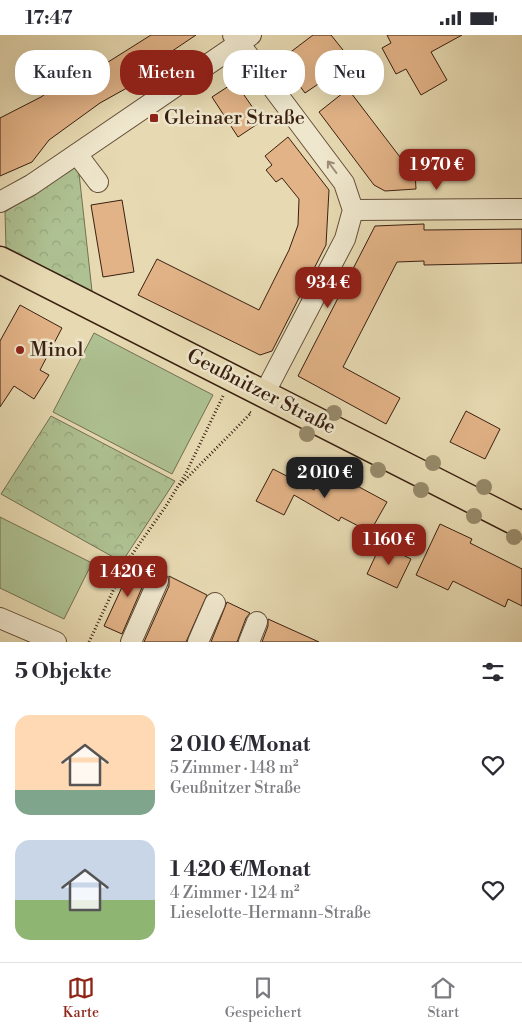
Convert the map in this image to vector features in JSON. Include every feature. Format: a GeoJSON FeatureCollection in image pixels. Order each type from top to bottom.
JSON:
{"type":"FeatureCollection","features":[{"type":"Feature","properties":{"kind":"main road","name":"Geußnitzer Straße"},"geometry":{"type":"LineString","coordinates":[[0,260],[26,273],[228,394],[264,394],[522,525]]}},
{"type":"Feature","properties":{"kind":"street"},"geometry":{"type":"LineString","coordinates":[[6,200],[77,154],[241,38],[344,183],[353,210],[345,239],[264,394]]}},
{"type":"Feature","properties":{"kind":"street"},"geometry":{"type":"LineString","coordinates":[[77,154],[98,183]]}},
{"type":"Feature","properties":{"kind":"street"},"geometry":{"type":"LineString","coordinates":[[353,210],[522,209]]}},
{"type":"Feature","properties":{"kind":"street"},"geometry":{"type":"LineString","coordinates":[[131,642],[158,581]]}},
{"type":"Feature","properties":{"kind":"street"},"geometry":{"type":"LineString","coordinates":[[198,642],[215,603]]}},
{"type":"Feature","properties":{"kind":"street"},"geometry":{"type":"LineString","coordinates":[[0,618],[56,642]]}},
{"type":"Feature","properties":{"kind":"street"},"geometry":{"type":"LineString","coordinates":[[248,642],[257,622]]}},
{"type":"Feature","properties":{"kind":"path"},"geometry":{"type":"LineString","coordinates":[[89,642],[126,563],[186,473],[228,394]]}},
{"type":"Feature","properties":{"kind":"path"},"geometry":{"type":"LineString","coordinates":[[176,489],[251,413],[244,410]]}},
{"type":"Feature","properties":{"kind":"green space"},"geometry":{"type":"Polygon","coordinates":[[[78,164],[92,291],[6,248],[5,212],[78,164]]]}},
{"type":"Feature","properties":{"kind":"green space"},"geometry":{"type":"Polygon","coordinates":[[[94,333],[213,395],[172,474],[53,412],[94,333]]]}},
{"type":"Feature","properties":{"kind":"green space"},"geometry":{"type":"Polygon","coordinates":[[[51,416],[175,481],[122,562],[1,494],[51,416]]]}},
{"type":"Feature","properties":{"kind":"green space"},"geometry":{"type":"Polygon","coordinates":[[[0,517],[92,563],[64,619],[0,588],[0,517]]]}},
{"type":"Feature","properties":{"kind":"building"},"geometry":{"type":"Polygon","coordinates":[[[151,35],[196,35],[174,50],[127,50],[151,35]]]}},
{"type":"Feature","properties":{"kind":"building"},"geometry":{"type":"Polygon","coordinates":[[[313,35],[331,35],[343,50],[315,50],[315,86],[305,93],[305,50],[293,50],[313,35]]]}},
{"type":"Feature","properties":{"kind":"building"},"geometry":{"type":"Polygon","coordinates":[[[387,35],[462,35],[431,52],[447,80],[421,95],[406,69],[396,74],[382,48],[391,43],[387,35]]]}},
{"type":"Feature","properties":{"kind":"building"},"geometry":{"type":"Polygon","coordinates":[[[120,55],[120,92],[100,103],[49,140],[32,162],[0,176],[0,118],[44,95],[110,95],[110,61],[120,55]]]}},
{"type":"Feature","properties":{"kind":"building"},"geometry":{"type":"Polygon","coordinates":[[[223,90],[223,95],[244,95],[262,121],[238,137],[212,97],[223,90]]]}},
{"type":"Feature","properties":{"kind":"building"},"geometry":{"type":"Polygon","coordinates":[[[340,95],[353,95],[400,157],[414,156],[416,189],[385,191],[374,185],[319,112],[340,95]]]}},
{"type":"Feature","properties":{"kind":"building"},"geometry":{"type":"Polygon","coordinates":[[[288,137],[329,190],[326,245],[272,351],[260,355],[138,295],[157,259],[259,310],[289,250],[298,225],[299,199],[282,178],[276,182],[266,170],[272,165],[265,156],[288,137]]]}},
{"type":"Feature","properties":{"kind":"building"},"geometry":{"type":"Polygon","coordinates":[[[122,200],[134,272],[103,277],[91,205],[122,200]]]}},
{"type":"Feature","properties":{"kind":"building"},"geometry":{"type":"Polygon","coordinates":[[[424,224],[424,230],[522,229],[522,263],[424,265],[424,261],[397,262],[343,367],[400,398],[386,424],[298,376],[375,226],[424,224]]]}},
{"type":"Feature","properties":{"kind":"building"},"geometry":{"type":"Polygon","coordinates":[[[20,305],[62,328],[40,370],[49,375],[34,399],[14,386],[0,407],[0,341],[20,305]]]}},
{"type":"Feature","properties":{"kind":"building"},"geometry":{"type":"Polygon","coordinates":[[[466,411],[500,429],[485,459],[450,442],[466,411]]]}},
{"type":"Feature","properties":{"kind":"building"},"geometry":{"type":"Polygon","coordinates":[[[273,469],[314,490],[318,485],[327,490],[335,474],[387,502],[370,532],[341,517],[339,521],[294,495],[284,515],[256,501],[273,469]]]}},
{"type":"Feature","properties":{"kind":"building"},"geometry":{"type":"Polygon","coordinates":[[[440,524],[472,539],[470,543],[522,569],[522,606],[508,599],[505,607],[453,581],[448,590],[416,575],[440,524]]]}},
{"type":"Feature","properties":{"kind":"building"},"geometry":{"type":"Polygon","coordinates":[[[381,544],[411,559],[397,588],[367,574],[381,544]]]}},
{"type":"Feature","properties":{"kind":"building"},"geometry":{"type":"Polygon","coordinates":[[[134,561],[154,570],[147,576],[122,634],[104,626],[134,561]]]}},
{"type":"Feature","properties":{"kind":"building"},"geometry":{"type":"Polygon","coordinates":[[[169,576],[207,595],[186,642],[144,642],[169,586],[169,576]]]}},
{"type":"Feature","properties":{"kind":"building"},"geometry":{"type":"Polygon","coordinates":[[[227,602],[250,613],[246,618],[237,642],[211,642],[227,602]]]}},
{"type":"Feature","properties":{"kind":"building"},"geometry":{"type":"Polygon","coordinates":[[[268,619],[319,642],[262,642],[268,626],[268,619]]]}},
{"type":"Feature","properties":{"kind":"place","name":"Gleinaer Straße"},"geometry":{"type":"Point","coordinates":[154,118]}},
{"type":"Feature","properties":{"kind":"place","name":"Minol"},"geometry":{"type":"Point","coordinates":[20,350]}}]}
